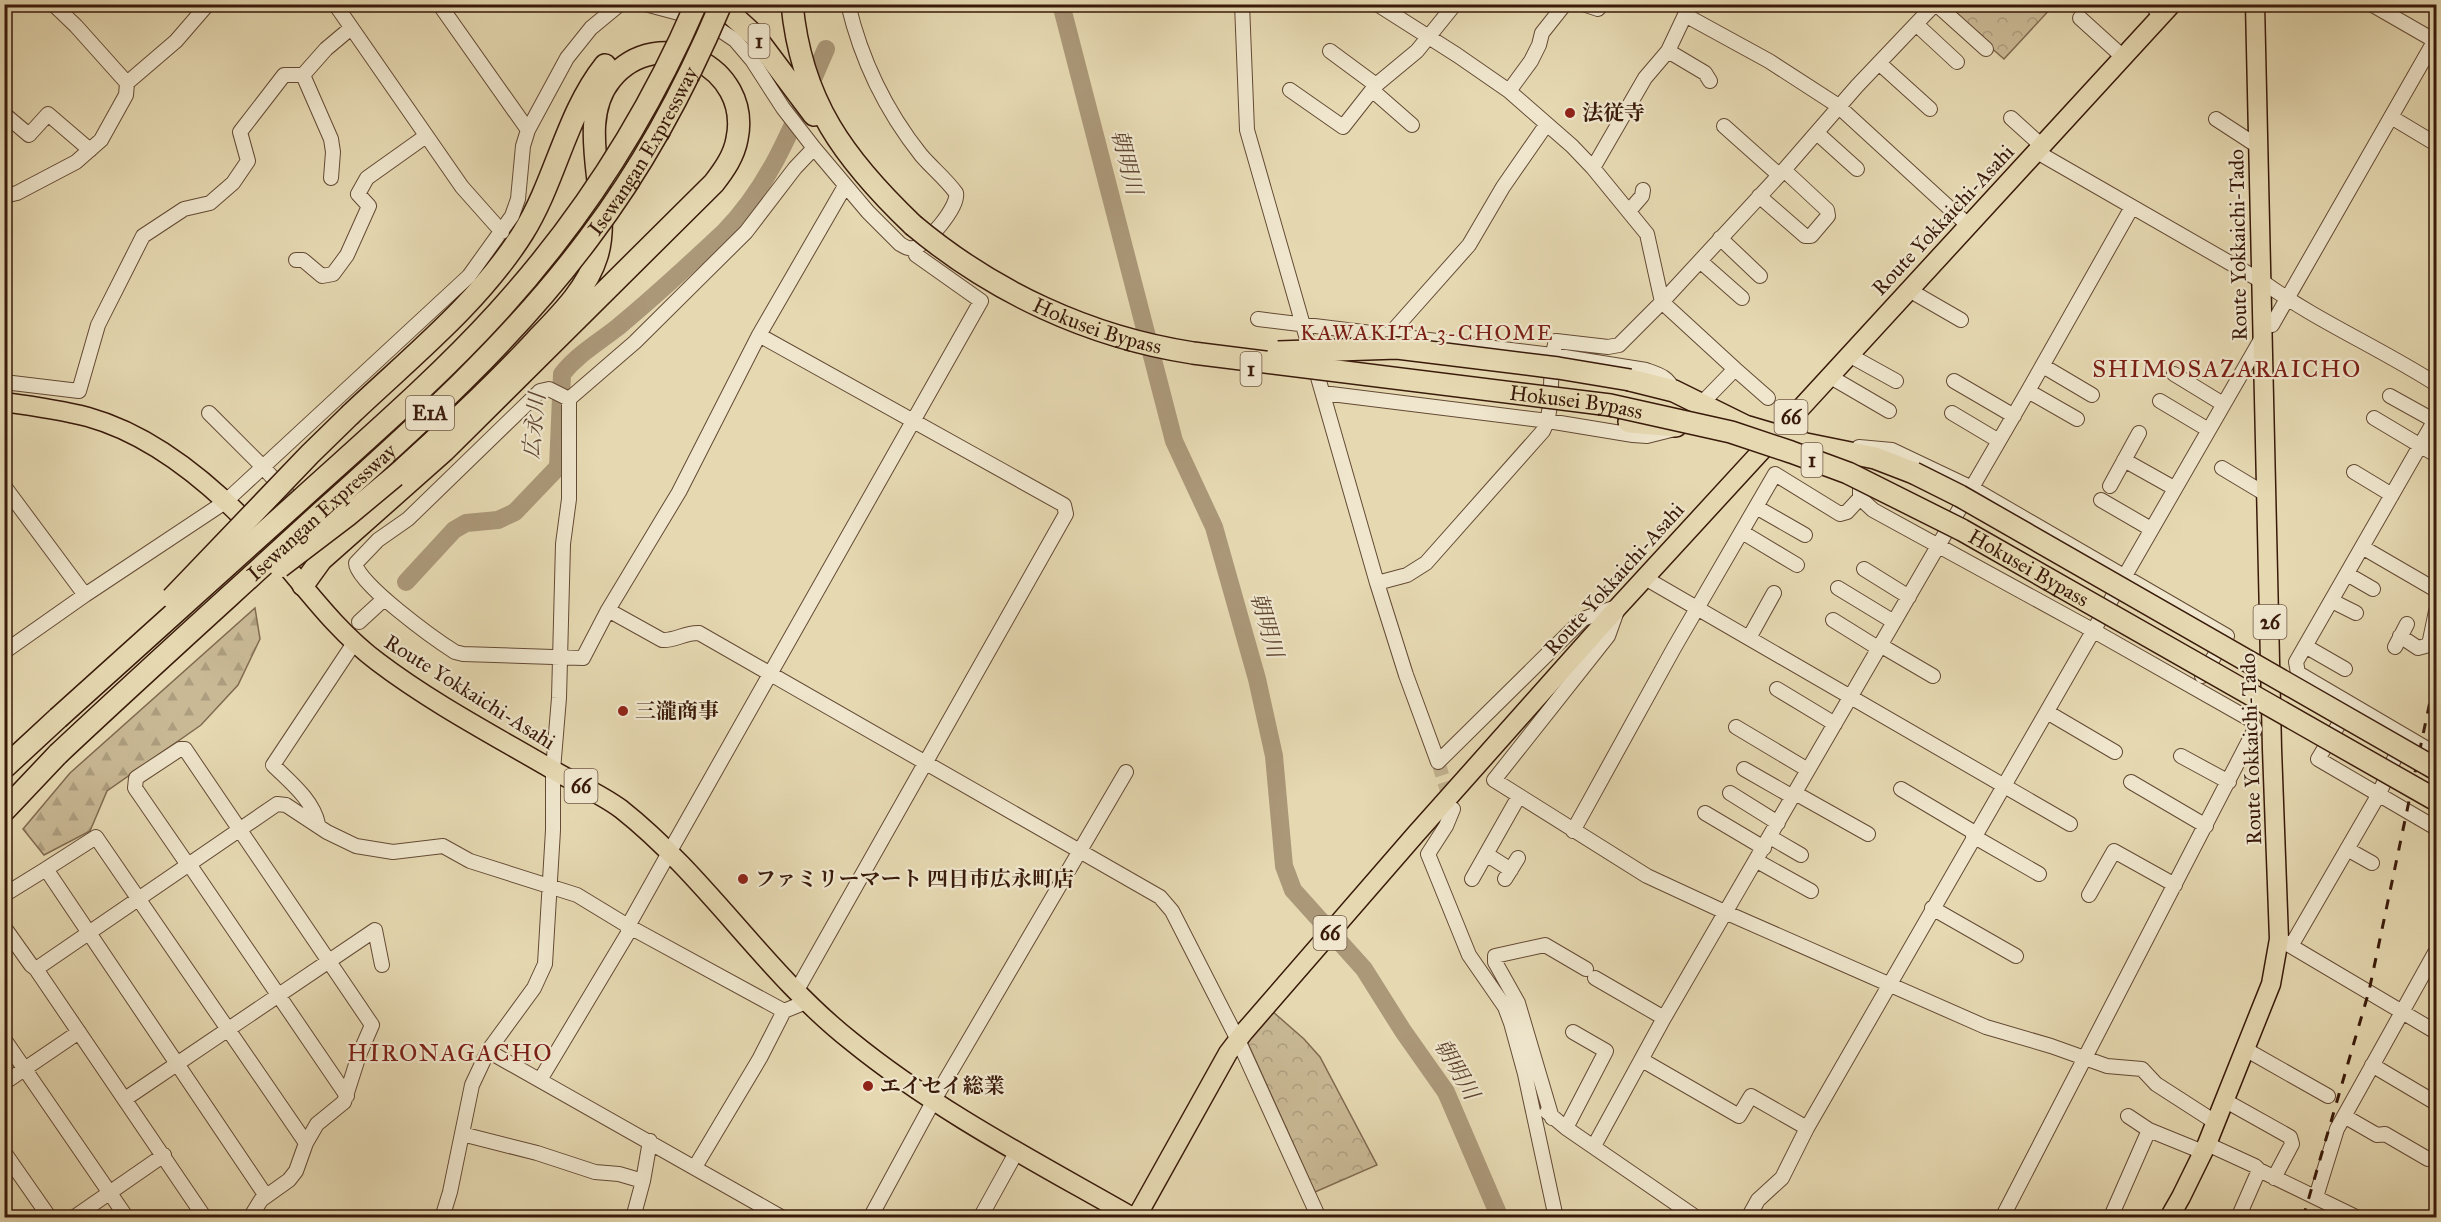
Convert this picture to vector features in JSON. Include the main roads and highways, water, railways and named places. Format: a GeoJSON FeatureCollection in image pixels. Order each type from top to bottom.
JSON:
{"type":"FeatureCollection","features":[{"type":"Feature","properties":{"kind":"highway","name":"Isewangan Expressway"},"geometry":{"type":"LineString","coordinates":[[4,768],[399,410],[496,314],[573,222],[603,178],[660,80],[696,4]]}},
{"type":"Feature","properties":{"kind":"highway","name":"Isewangan Expressway"},"geometry":{"type":"LineString","coordinates":[[4,811],[58,754],[415,427],[510,333],[577,254],[620,194],[681,90],[720,4]]}},
{"type":"Feature","properties":{"kind":"highway","name":"1"},"geometry":{"type":"LineString","coordinates":[[720,4],[799,71]]}},
{"type":"Feature","properties":{"kind":"highway","name":"1"},"geometry":{"type":"LineString","coordinates":[[792,4],[799,71],[812,104]]}},
{"type":"Feature","properties":{"kind":"highway"},"geometry":{"type":"LineString","coordinates":[[797,4],[799,71],[812,104]]}},
{"type":"Feature","properties":{"kind":"highway"},"geometry":{"type":"LineString","coordinates":[[58,718],[310,454],[485,284],[529,224],[549,183],[580,106],[604,65],[637,44],[663,39],[688,42],[712,54],[733,74],[747,102],[750,129],[744,154],[721,190],[374,536],[303,585]]}},
{"type":"Feature","properties":{"kind":"highway"},"geometry":{"type":"LineString","coordinates":[[58,754],[113,712],[249,590],[347,516],[440,436],[486,393],[553,323],[586,280],[597,257],[600,244],[600,204],[594,138],[598,106],[603,92],[622,68],[649,55],[678,53],[707,64],[718,73],[734,97],[739,124],[733,153],[714,183],[444,450],[321,560],[303,585]]}},
{"type":"Feature","properties":{"kind":"highway","name":"Hokusei Bypass"},"geometry":{"type":"LineString","coordinates":[[812,104],[877,189],[913,225],[955,258],[1003,288],[1062,316],[1112,335],[1169,349],[1610,405],[1731,432],[1791,452],[1848,473],[1962,530],[2436,800]]}},
{"type":"Feature","properties":{"kind":"highway","name":"1"},"geometry":{"type":"LineString","coordinates":[[1112,335],[1169,353],[1229,366],[1552,409],[1629,422],[1679,426],[1727,435],[1833,449],[1875,458],[1914,473],[1960,496],[2436,769]]}},
{"type":"Feature","properties":{"kind":"highway","name":"1"},"geometry":{"type":"LineString","coordinates":[[1169,349],[1260,352],[1397,348],[1558,368],[1630,380],[1674,391],[1819,465],[1860,493],[1959,541],[2436,815]]}},
{"type":"Feature","properties":{"kind":"main road","name":"Route Yokkaichi-Tado"},"geometry":{"type":"LineString","coordinates":[[2169,1218],[2216,1122],[2285,943],[2272,749],[2267,495],[2268,331],[2263,282],[2255,4]]}},
{"type":"Feature","properties":{"kind":"main road","name":"Route Yokkaichi-Asahi"},"geometry":{"type":"LineString","coordinates":[[4,402],[91,418],[136,436],[183,466],[225,502],[268,545],[354,643],[409,684],[618,807],[670,851],[801,994],[850,1041],[934,1100],[1017,1152],[1135,1218],[1241,1036],[1415,835],[1618,607],[2123,57],[2161,8]]}},
{"type":"Feature","properties":{"kind":"waterway","name":"朝明川"},"geometry":{"type":"LineString","coordinates":[[1061,4],[1174,441],[1214,527],[1257,679],[1274,756],[1284,866],[1293,890],[1364,969],[1403,1031],[1446,1092],[1500,1218]]}},
{"type":"Feature","properties":{"kind":"waterway","name":"広永川"},"geometry":{"type":"LineString","coordinates":[[406,582],[454,530],[466,523],[498,520],[515,512],[558,467],[562,374],[582,354],[618,327],[672,280],[724,232],[742,212],[771,169],[795,121],[826,49]]}},
{"type":"Feature","properties":{"kind":"tunnel"},"geometry":{"type":"LineString","coordinates":[[1438,762],[1451,803]]}},
{"type":"Feature","properties":{"kind":"railway"},"geometry":{"type":"LineString","coordinates":[[2303,1218],[2369,991],[2436,673]]}},
{"type":"Feature","properties":{"kind":"place","name":"法従寺"},"geometry":{"type":"Point","coordinates":[1570,113]}},
{"type":"Feature","properties":{"kind":"place","name":"三瀧商事"},"geometry":{"type":"Point","coordinates":[623,711]}},
{"type":"Feature","properties":{"kind":"place","name":"ファミリーマート 四日市広永町店"},"geometry":{"type":"Point","coordinates":[743,879]}},
{"type":"Feature","properties":{"kind":"place","name":"エイセイ総業"},"geometry":{"type":"Point","coordinates":[868,1086]}},
{"type":"Feature","properties":{"kind":"district","name":"KAWAKITA 3-CHOME"},"geometry":{"type":"Point","coordinates":[1427,332]}},
{"type":"Feature","properties":{"kind":"district","name":"SHIMOSAZARAICHO"},"geometry":{"type":"Point","coordinates":[2227,369]}},
{"type":"Feature","properties":{"kind":"district","name":"HIRONAGACHO"},"geometry":{"type":"Point","coordinates":[450,1053]}}]}
